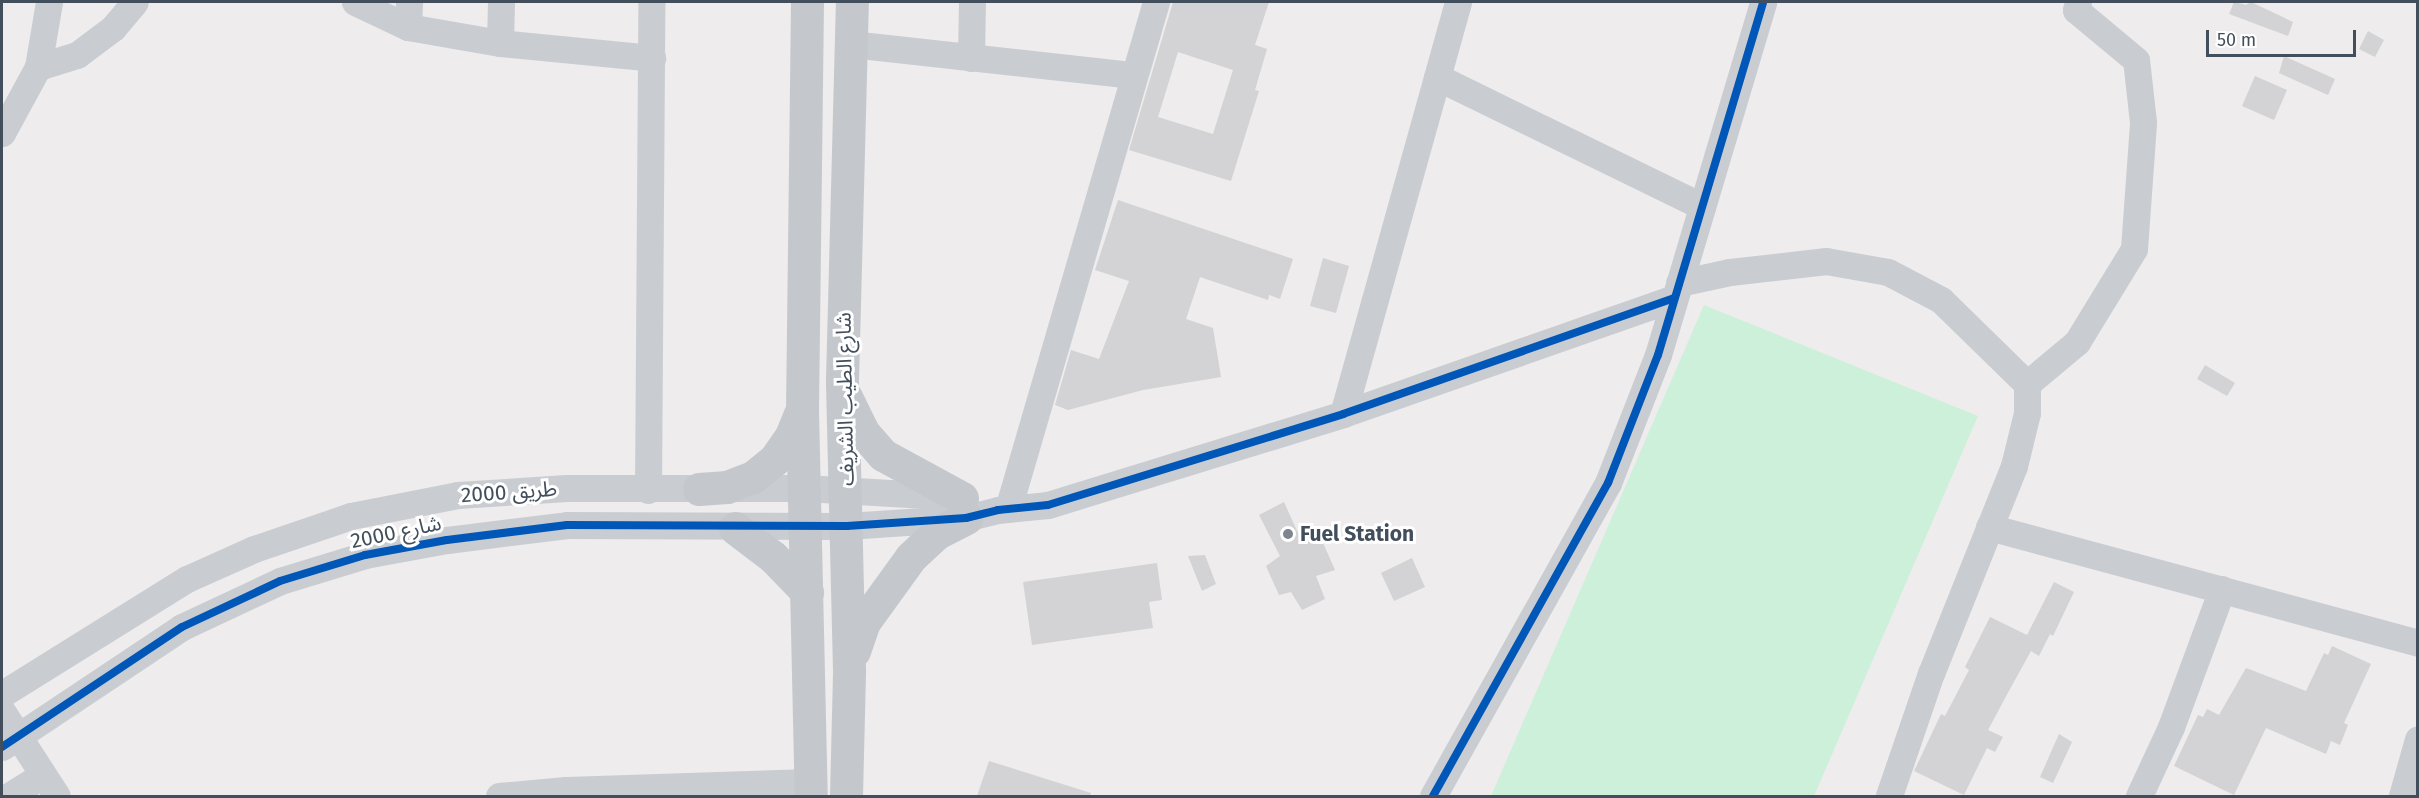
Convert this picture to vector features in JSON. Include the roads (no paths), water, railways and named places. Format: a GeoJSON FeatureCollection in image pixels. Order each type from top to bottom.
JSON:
{"type":"FeatureCollection","features":[{"type":"Feature","properties":{"kind":"main road","name":"شارع الطيب الشريف"},"geometry":{"type":"LineString","coordinates":[[807,2],[802,410],[811,789]]}},
{"type":"Feature","properties":{"kind":"main road","name":"شارع الطيب الشريف"},"geometry":{"type":"LineString","coordinates":[[847,796],[849,670],[842,380],[852,2]]}},
{"type":"Feature","properties":{"kind":"main road"},"geometry":{"type":"LineString","coordinates":[[842,380],[854,417],[883,455],[964,508],[937,533],[888,586],[864,622],[849,670]]}},
{"type":"Feature","properties":{"kind":"main road"},"geometry":{"type":"LineString","coordinates":[[699,489],[727,487],[753,477],[775,459],[791,436],[802,410]]}},
{"type":"Feature","properties":{"kind":"main road"},"geometry":{"type":"LineString","coordinates":[[735,528],[773,557],[807,592]]}},
{"type":"Feature","properties":{"kind":"street"},"geometry":{"type":"LineString","coordinates":[[2,134],[38,68],[49,2]]}},
{"type":"Feature","properties":{"kind":"street"},"geometry":{"type":"LineString","coordinates":[[38,68],[77,55],[113,28],[135,2]]}},
{"type":"Feature","properties":{"kind":"street"},"geometry":{"type":"LineString","coordinates":[[355,2],[408,14],[500,43],[652,58]]}},
{"type":"Feature","properties":{"kind":"street"},"geometry":{"type":"LineString","coordinates":[[500,43],[501,2]]}},
{"type":"Feature","properties":{"kind":"street"},"geometry":{"type":"LineString","coordinates":[[648,490],[651,2]]}},
{"type":"Feature","properties":{"kind":"street"},"geometry":{"type":"LineString","coordinates":[[970,58],[972,2]]}},
{"type":"Feature","properties":{"kind":"street"},"geometry":{"type":"LineString","coordinates":[[1003,509],[1155,2]]}},
{"type":"Feature","properties":{"kind":"street"},"geometry":{"type":"LineString","coordinates":[[1343,414],[1458,2]]}},
{"type":"Feature","properties":{"kind":"street"},"geometry":{"type":"LineString","coordinates":[[1433,796],[1608,483],[1658,355],[1763,2]]}},
{"type":"Feature","properties":{"kind":"street"},"geometry":{"type":"LineString","coordinates":[[2026,384],[2077,342],[2134,249],[2143,122],[2136,60],[2076,10],[2078,2]]}},
{"type":"Feature","properties":{"kind":"street"},"geometry":{"type":"LineString","coordinates":[[851,44],[1133,75]]}},
{"type":"Feature","properties":{"kind":"street"},"geometry":{"type":"LineString","coordinates":[[1437,78],[1702,206]]}},
{"type":"Feature","properties":{"kind":"street"},"geometry":{"type":"LineString","coordinates":[[964,508],[1003,509],[1082,497],[1343,414],[1730,272],[1826,261],[1888,272],[1941,300],[2026,384],[2027,413],[2014,465],[1931,673],[1889,796]]}},
{"type":"Feature","properties":{"kind":"street","name":"طريق 2000"},"geometry":{"type":"LineString","coordinates":[[2,694],[187,579],[254,549],[351,516],[458,495],[567,488],[846,489],[964,508]]}},
{"type":"Feature","properties":{"kind":"street","name":"شارع 2000"},"geometry":{"type":"LineString","coordinates":[[10,742],[182,627],[280,581],[365,555],[447,540],[567,525],[735,528],[847,526],[964,508]]}},
{"type":"Feature","properties":{"kind":"street"},"geometry":{"type":"LineString","coordinates":[[1989,527],[2418,643]]}},
{"type":"Feature","properties":{"kind":"street"},"geometry":{"type":"LineString","coordinates":[[2139,796],[2171,727],[2222,589]]}},
{"type":"Feature","properties":{"kind":"street"},"geometry":{"type":"LineString","coordinates":[[2,711],[10,742],[50,786],[9,796]]}},
{"type":"Feature","properties":{"kind":"street"},"geometry":{"type":"LineString","coordinates":[[2402,796],[2418,739]]}},
{"type":"Feature","properties":{"kind":"street"},"geometry":{"type":"LineString","coordinates":[[499,796],[811,789]]}},
{"type":"Feature","properties":{"kind":"place","name":"Fuel Station"},"geometry":{"type":"Point","coordinates":[1288,534]}}]}
